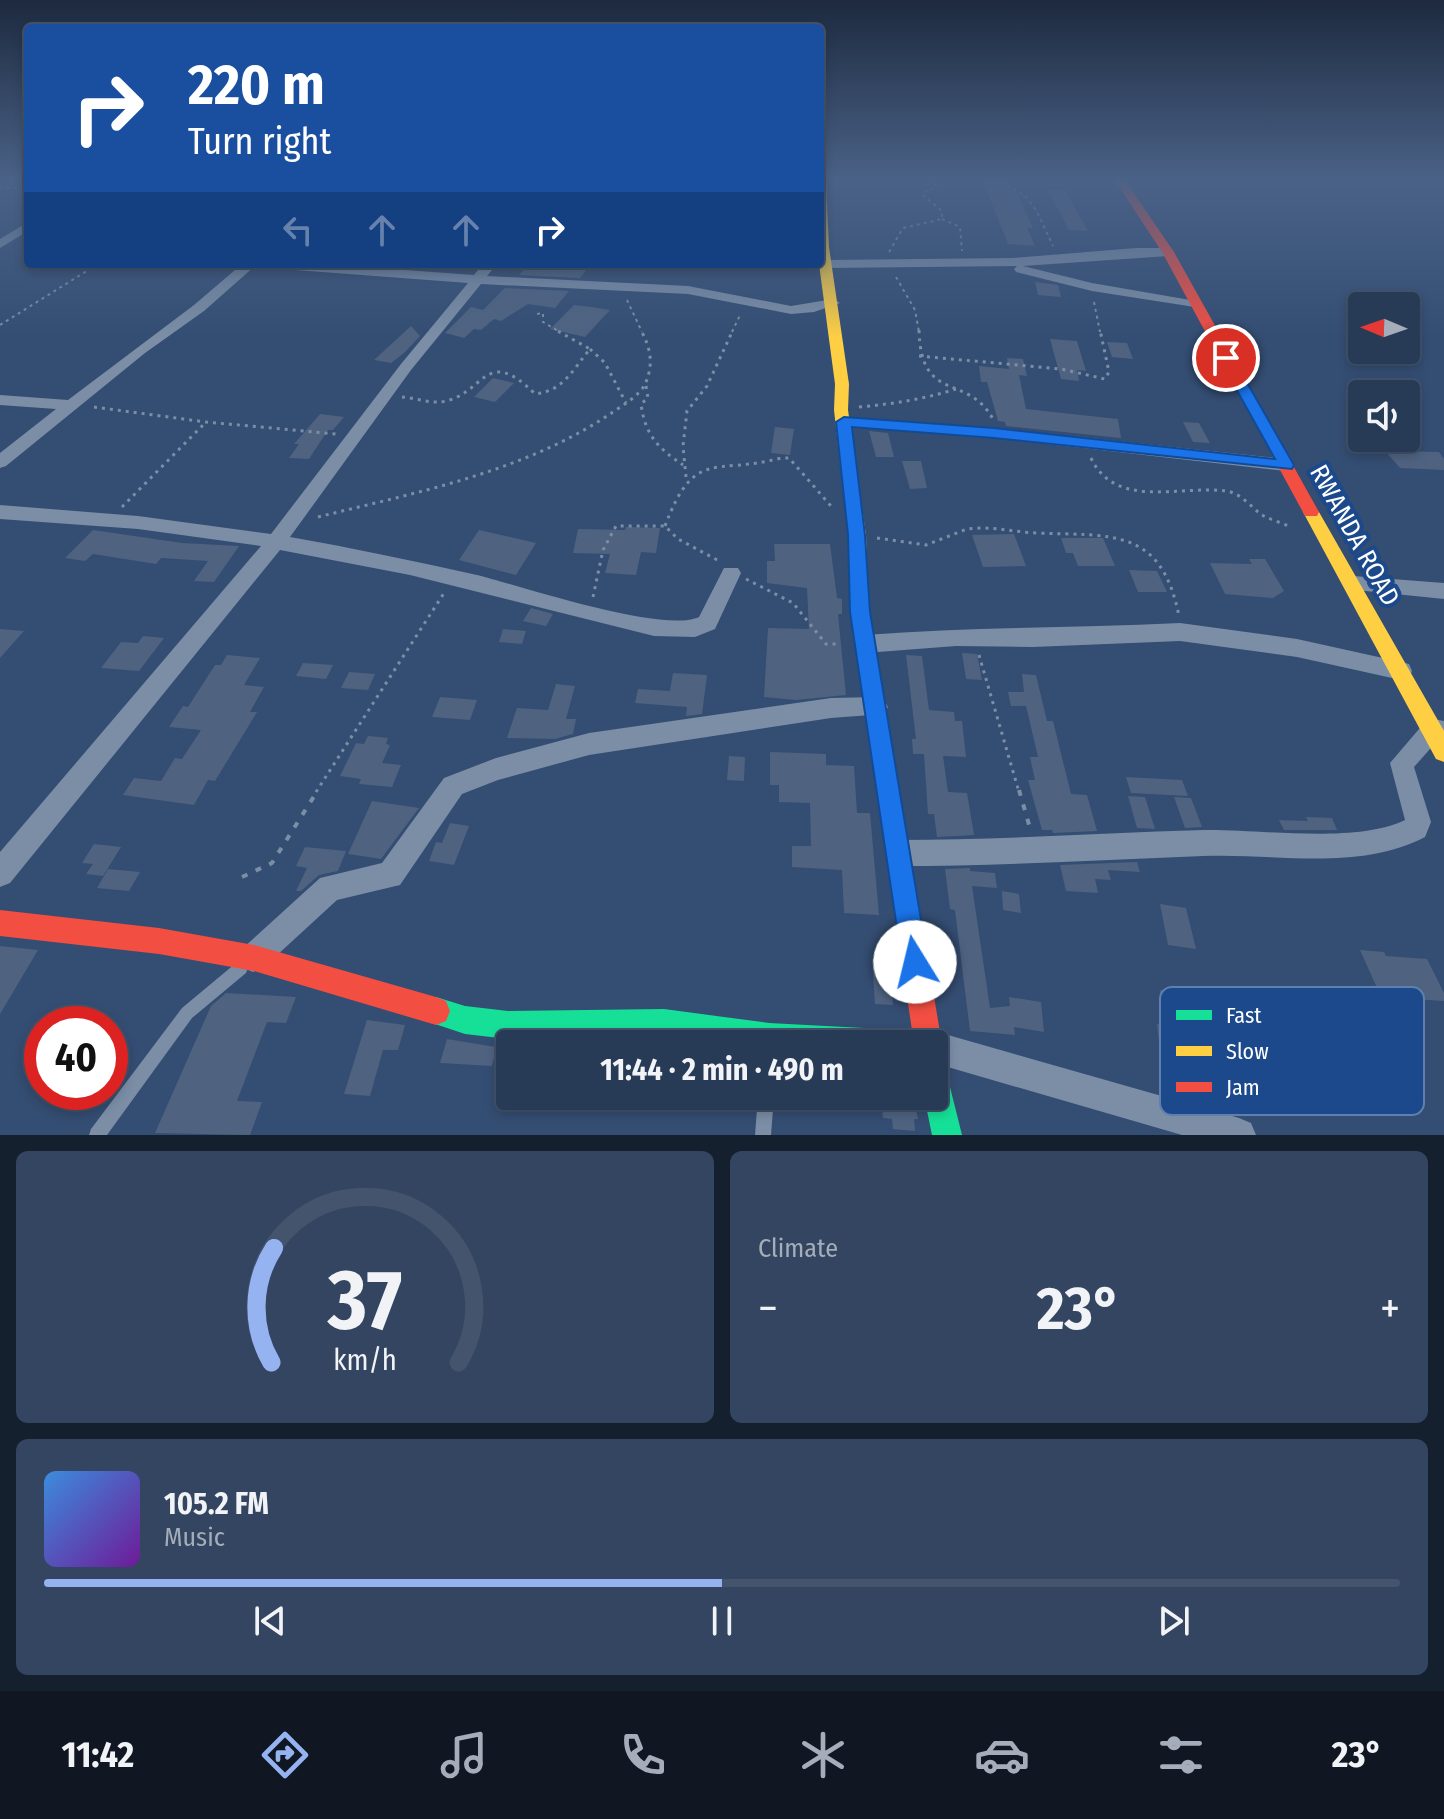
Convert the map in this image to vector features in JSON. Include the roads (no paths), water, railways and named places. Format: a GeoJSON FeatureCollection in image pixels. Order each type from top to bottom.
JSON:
{"type":"FeatureCollection","features":[{"type":"Feature","properties":{"kind":"main road"},"geometry":{"type":"LineString","coordinates":[[824,232],[857,535],[865,644],[926,1030]]}},
{"type":"Feature","properties":{"kind":"main road","name":"RWANDA ROAD"},"geometry":{"type":"LineString","coordinates":[[1155,232],[1440,737]]}},
{"type":"Feature","properties":{"kind":"main road"},"geometry":{"type":"LineString","coordinates":[[0,923],[131,936],[253,958],[310,972],[465,1020],[508,1025],[664,1023],[707,1030]]}},
{"type":"Feature","properties":{"kind":"main road"},"geometry":{"type":"LineString","coordinates":[[942,1110],[947,1135]]}},
{"type":"Feature","properties":{"kind":"street"},"geometry":{"type":"LineString","coordinates":[[0,245],[19,232]]}},
{"type":"Feature","properties":{"kind":"street"},"geometry":{"type":"LineString","coordinates":[[0,245],[24,248]]}},
{"type":"Feature","properties":{"kind":"street"},"geometry":{"type":"LineString","coordinates":[[826,264],[990,263],[1143,250],[1168,252]]}},
{"type":"Feature","properties":{"kind":"street"},"geometry":{"type":"LineString","coordinates":[[990,263],[1092,287],[1196,305]]}},
{"type":"Feature","properties":{"kind":"street"},"geometry":{"type":"LineString","coordinates":[[0,462],[140,350],[199,308],[245,268]]}},
{"type":"Feature","properties":{"kind":"street"},"geometry":{"type":"LineString","coordinates":[[376,268],[484,272],[613,288],[688,290],[802,310],[833,303]]}},
{"type":"Feature","properties":{"kind":"street"},"geometry":{"type":"LineString","coordinates":[[0,873],[274,544],[484,272]]}},
{"type":"Feature","properties":{"kind":"street"},"geometry":{"type":"LineString","coordinates":[[0,400],[72,405]]}},
{"type":"Feature","properties":{"kind":"street"},"geometry":{"type":"LineString","coordinates":[[842,416],[1286,465]]}},
{"type":"Feature","properties":{"kind":"street"},"geometry":{"type":"LineString","coordinates":[[0,512],[111,518],[183,526],[274,544],[341,552],[456,577],[639,626],[688,632],[702,629],[707,623],[731,573]]}},
{"type":"Feature","properties":{"kind":"street"},"geometry":{"type":"LineString","coordinates":[[1353,584],[1444,591]]}},
{"type":"Feature","properties":{"kind":"street"},"geometry":{"type":"LineString","coordinates":[[865,644],[974,637],[1180,632],[1297,648],[1401,671]]}},
{"type":"Feature","properties":{"kind":"street"},"geometry":{"type":"LineString","coordinates":[[253,958],[330,888],[390,875],[453,786],[496,769],[589,744],[831,708],[876,707]]}},
{"type":"Feature","properties":{"kind":"street"},"geometry":{"type":"LineString","coordinates":[[898,853],[1036,851],[1206,843],[1359,845],[1394,839],[1416,828],[1418,822],[1402,763],[1440,737]]}},
{"type":"Feature","properties":{"kind":"street"},"geometry":{"type":"LineString","coordinates":[[948,1051],[1160,1112]]}},
{"type":"Feature","properties":{"kind":"street"},"geometry":{"type":"LineString","coordinates":[[1170,1115],[1239,1135]]}},
{"type":"Feature","properties":{"kind":"lane"},"geometry":{"type":"LineString","coordinates":[[97,1135],[187,1013],[253,958]]}},
{"type":"Feature","properties":{"kind":"lane"},"geometry":{"type":"LineString","coordinates":[[763,1135],[765,1110]]}}]}
